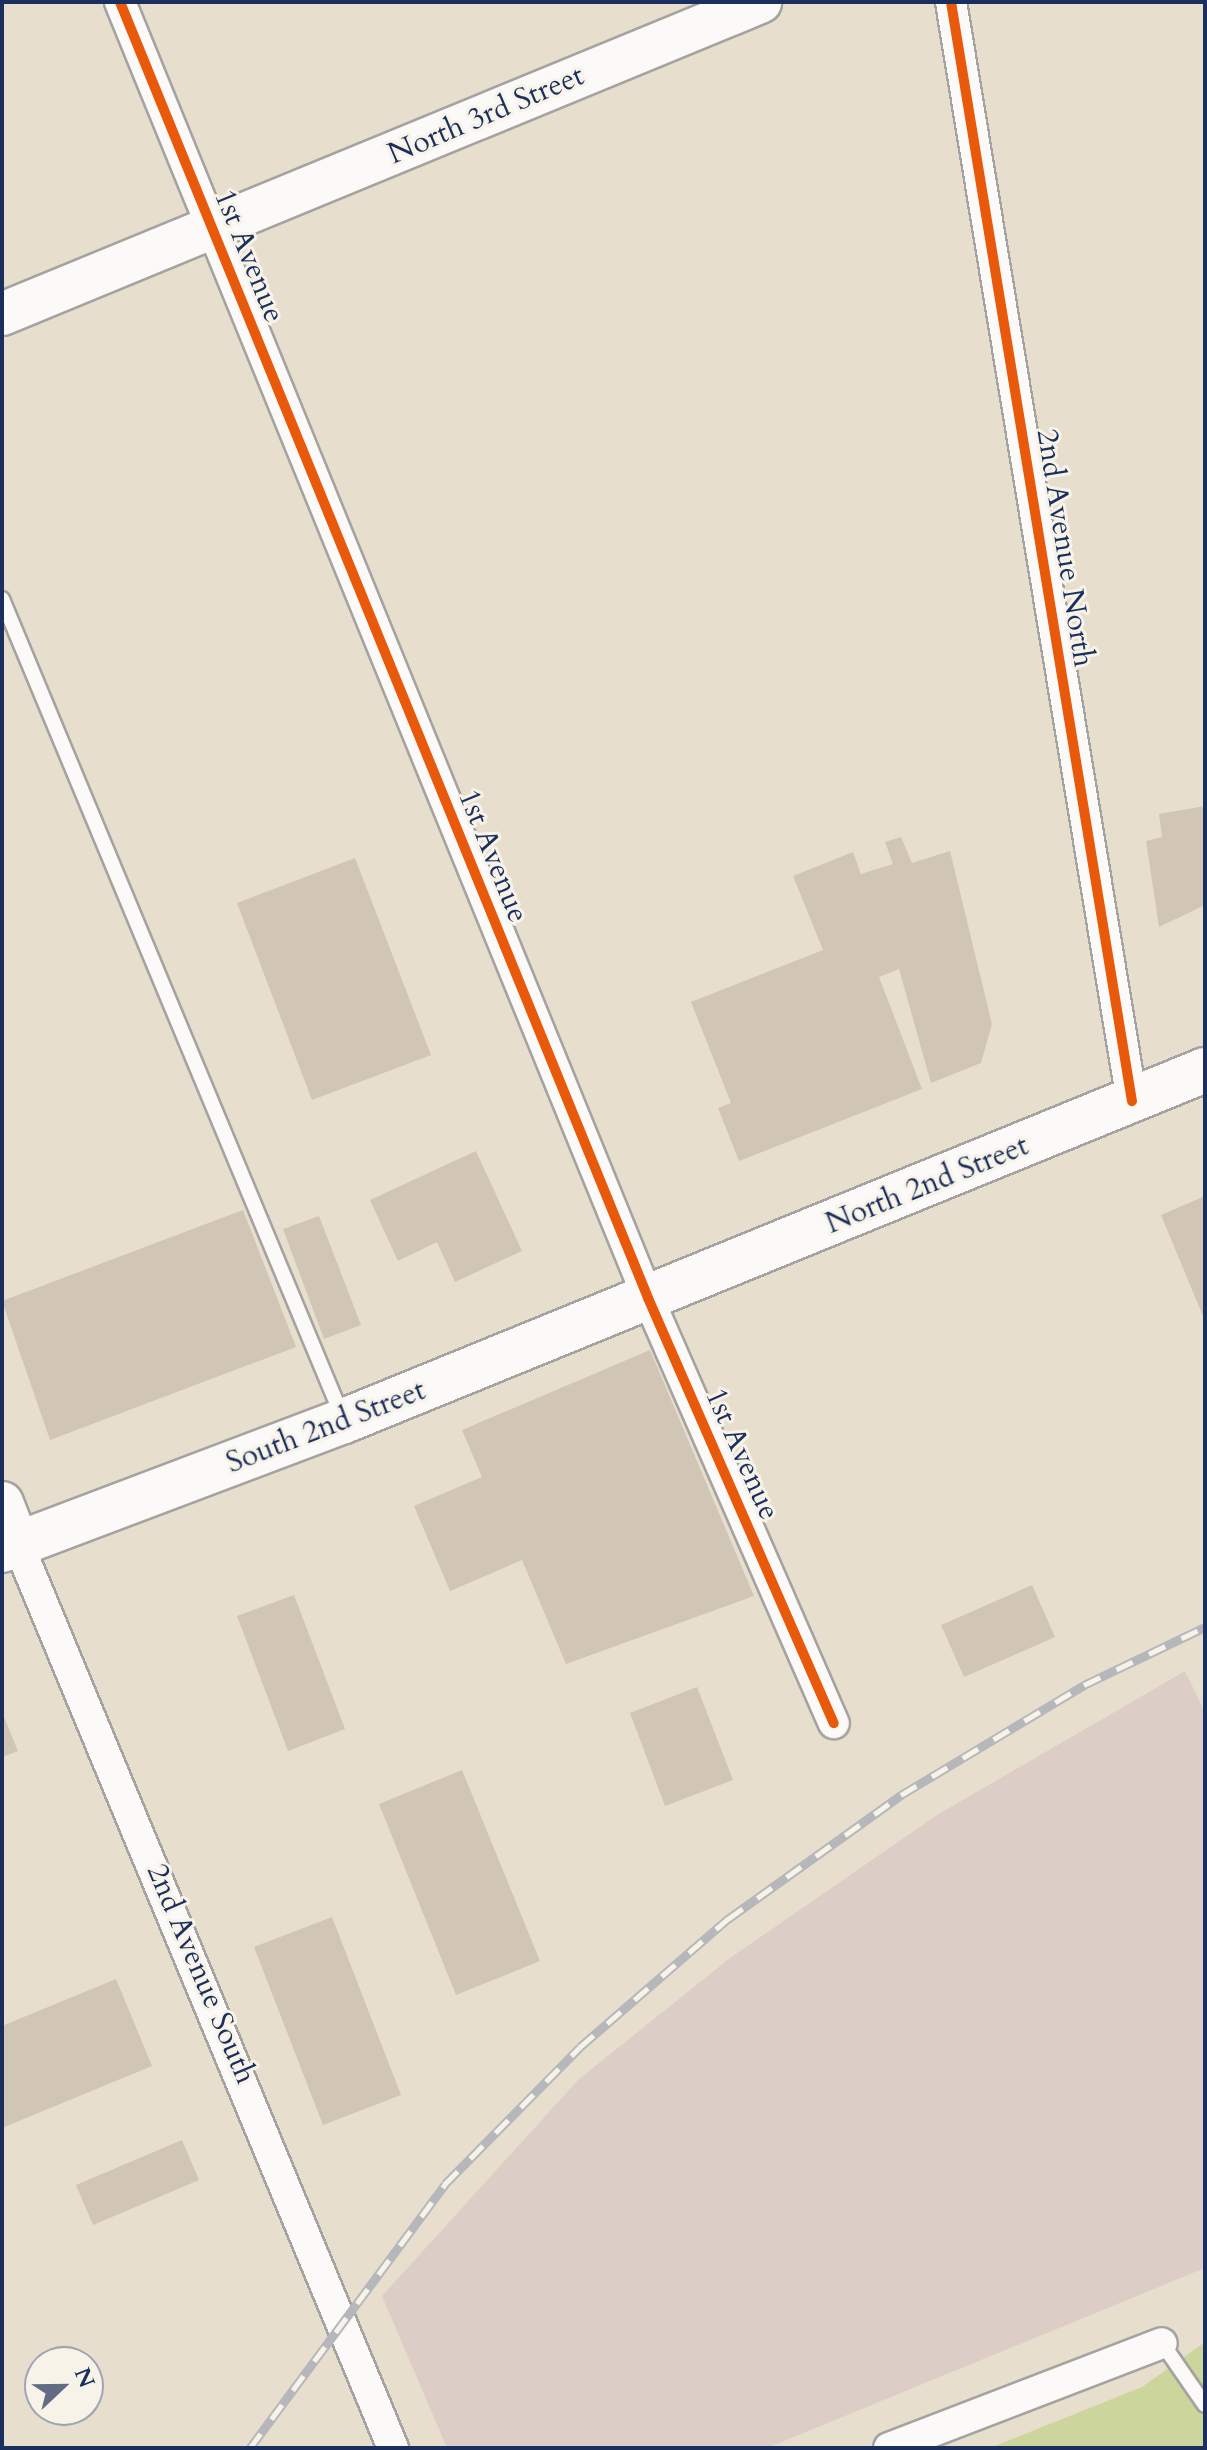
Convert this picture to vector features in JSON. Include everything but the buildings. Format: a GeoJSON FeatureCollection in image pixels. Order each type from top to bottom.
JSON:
{"type":"FeatureCollection","features":[{"type":"Feature","properties":{"kind":"main road","name":"North 2nd Street"},"geometry":{"type":"LineString","coordinates":[[648,1298],[1205,1070]]}},
{"type":"Feature","properties":{"kind":"main road","name":"South 2nd Street"},"geometry":{"type":"LineString","coordinates":[[10,1547],[344,1421],[648,1298]]}},
{"type":"Feature","properties":{"kind":"street","name":"1st Avenue"},"geometry":{"type":"LineString","coordinates":[[120,2],[648,1298],[834,1723]]}},
{"type":"Feature","properties":{"kind":"street","name":"2nd Avenue North"},"geometry":{"type":"LineString","coordinates":[[951,2],[1132,1101]]}},
{"type":"Feature","properties":{"kind":"street","name":"North 3rd Street"},"geometry":{"type":"LineString","coordinates":[[2,314],[212,229],[734,7]]}},
{"type":"Feature","properties":{"kind":"street","name":"2nd Avenue South"},"geometry":{"type":"LineString","coordinates":[[2,1503],[10,1547],[393,2448]]}},
{"type":"Feature","properties":{"kind":"street"},"geometry":{"type":"LineString","coordinates":[[889,2448],[1162,2343]]}},
{"type":"Feature","properties":{"kind":"lane"},"geometry":{"type":"LineString","coordinates":[[2,599],[344,1421]]}},
{"type":"Feature","properties":{"kind":"lane"},"geometry":{"type":"LineString","coordinates":[[1162,2343],[1205,2405]]}},
{"type":"Feature","properties":{"kind":"shaded area"},"geometry":{"type":"Polygon","coordinates":[[[1185,1671],[1205,1712],[1205,2268],[767,2448],[447,2448],[382,2296],[579,2079],[730,1958],[937,1815],[1185,1671]]]}},
{"type":"Feature","properties":{"kind":"green space"},"geometry":{"type":"Polygon","coordinates":[[[1205,2342],[1205,2448],[990,2448],[1142,2387],[1205,2342]]]}},
{"type":"Feature","properties":{"kind":"railway"},"geometry":{"type":"LineString","coordinates":[[250,2448],[445,2184],[580,2047],[728,1919],[901,1795],[1084,1685],[1205,1627]]}},
{"type":"Feature","properties":{"kind":"cycle path"},"geometry":{"type":"LineString","coordinates":[[120,2],[648,1298],[834,1723]]}},
{"type":"Feature","properties":{"kind":"cycle path"},"geometry":{"type":"LineString","coordinates":[[951,2],[1132,1101]]}}]}
